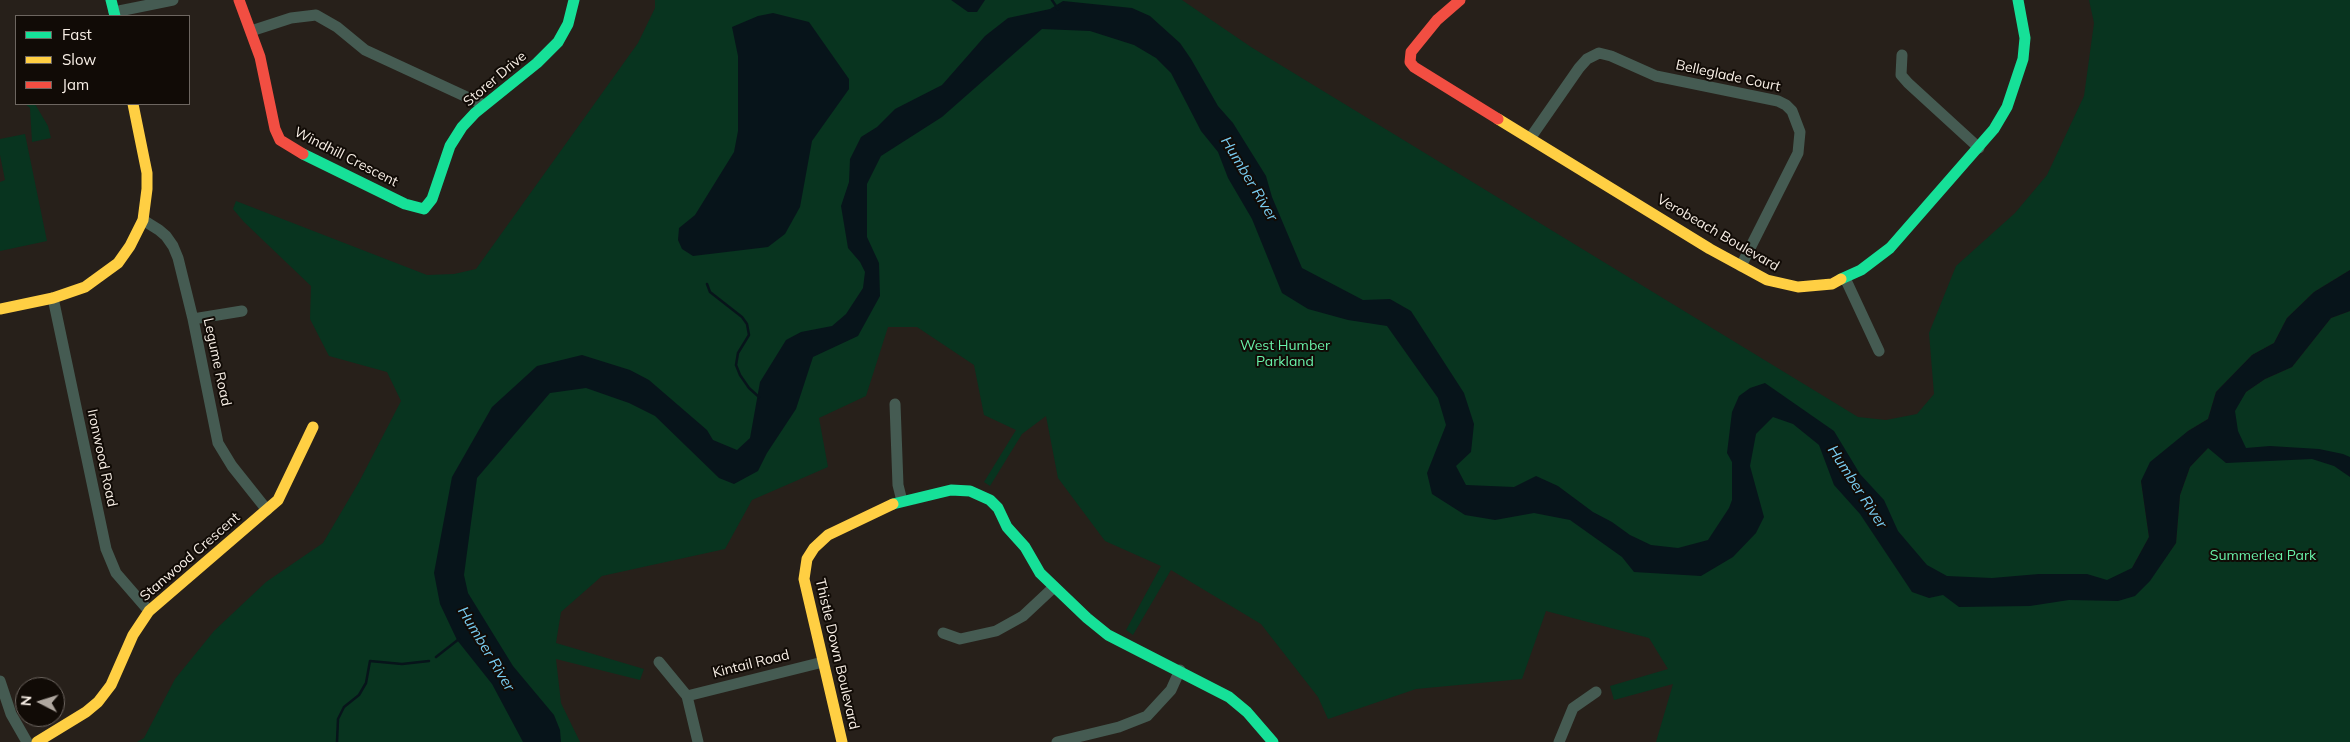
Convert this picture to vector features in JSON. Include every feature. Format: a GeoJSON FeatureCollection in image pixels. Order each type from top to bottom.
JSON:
{"type":"FeatureCollection","features":[{"type":"Feature","properties":{"kind":"street"},"geometry":{"type":"LineString","coordinates":[[111,0],[114,14],[173,0]]}},
{"type":"Feature","properties":{"kind":"street","name":"Windhill Crescent"},"geometry":{"type":"LineString","coordinates":[[239,0],[260,57],[275,129],[280,140],[294,150],[405,204],[424,209]]}},
{"type":"Feature","properties":{"kind":"street","name":"Storer Drive"},"geometry":{"type":"LineString","coordinates":[[424,209],[432,198],[450,146],[462,127],[484,105],[537,64],[558,42],[568,24],[574,0]]}},
{"type":"Feature","properties":{"kind":"street","name":"Verobeach Boulevard"},"geometry":{"type":"LineString","coordinates":[[1460,0],[1429,29],[1411,52],[1410,62],[1414,67],[1741,266],[1767,280],[1785,286],[1809,287],[1832,284],[1845,278],[1867,266],[1890,248],[1979,148],[2007,107],[2020,69],[2025,38],[2018,0]]}},
{"type":"Feature","properties":{"kind":"street"},"geometry":{"type":"LineString","coordinates":[[251,31],[290,18],[316,16],[337,27],[365,50],[484,105]]}},
{"type":"Feature","properties":{"kind":"street","name":"Belleglade Court"},"geometry":{"type":"LineString","coordinates":[[1531,137],[1579,68],[1587,59],[1599,53],[1611,56],[1656,76],[1778,101],[1786,105],[1792,111],[1800,132],[1798,152],[1741,266]]}},
{"type":"Feature","properties":{"kind":"street"},"geometry":{"type":"LineString","coordinates":[[1902,55],[1901,69],[1905,80],[1979,148]]}},
{"type":"Feature","properties":{"kind":"street"},"geometry":{"type":"LineString","coordinates":[[0,309],[53,298],[85,287],[118,263],[130,246],[143,220],[147,189],[147,173],[132,105]]}},
{"type":"Feature","properties":{"kind":"street","name":"Legume Road"},"geometry":{"type":"LineString","coordinates":[[143,220],[159,230],[173,246],[182,270],[218,443],[232,466],[267,510]]}},
{"type":"Feature","properties":{"kind":"street"},"geometry":{"type":"LineString","coordinates":[[1845,278],[1879,351]]}},
{"type":"Feature","properties":{"kind":"street","name":"Ironwood Road"},"geometry":{"type":"LineString","coordinates":[[53,298],[109,560],[116,573],[149,611]]}},
{"type":"Feature","properties":{"kind":"street"},"geometry":{"type":"LineString","coordinates":[[193,320],[242,310]]}},
{"type":"Feature","properties":{"kind":"street"},"geometry":{"type":"LineString","coordinates":[[895,404],[898,485],[902,500]]}},
{"type":"Feature","properties":{"kind":"street","name":"Stanwood Crescent"},"geometry":{"type":"LineString","coordinates":[[37,742],[86,712],[98,702],[111,685],[132,635],[149,611],[278,500],[312,427]]}},
{"type":"Feature","properties":{"kind":"street","name":"Thistle Down Boulevard"},"geometry":{"type":"LineString","coordinates":[[842,742],[804,579],[807,560],[814,548],[842,526],[902,500],[956,490],[970,491],[990,500],[998,508],[1007,527],[1025,547],[1040,573],[1072,606],[1108,635],[1229,696],[1247,712],[1272,742]]}},
{"type":"Feature","properties":{"kind":"street"},"geometry":{"type":"LineString","coordinates":[[943,633],[960,639],[996,631],[1023,616],[1054,587]]}},
{"type":"Feature","properties":{"kind":"street"},"geometry":{"type":"LineString","coordinates":[[659,662],[688,696],[698,742]]}},
{"type":"Feature","properties":{"kind":"street","name":"Kintail Road"},"geometry":{"type":"LineString","coordinates":[[688,696],[823,662]]}},
{"type":"Feature","properties":{"kind":"street"},"geometry":{"type":"LineString","coordinates":[[1057,742],[1120,727],[1147,716],[1171,690],[1180,670]]}},
{"type":"Feature","properties":{"kind":"street"},"geometry":{"type":"LineString","coordinates":[[0,681],[11,714],[27,742]]}},
{"type":"Feature","properties":{"kind":"street"},"geometry":{"type":"LineString","coordinates":[[1559,742],[1573,708],[1596,692]]}},
{"type":"Feature","properties":{"kind":"green space","name":"West Humber Parkland"},"geometry":{"type":"Polygon","coordinates":[[[655,0],[1182,0],[1251,47],[1858,417],[1886,420],[1917,414],[1934,394],[1929,333],[1956,266],[2015,213],[2047,175],[2084,96],[2094,23],[2089,0],[2350,0],[2350,270],[2314,292],[2287,318],[2274,343],[2252,355],[2216,392],[2208,419],[2188,431],[2141,481],[2149,537],[2132,568],[2163,561],[2176,543],[2180,495],[2190,467],[2208,448],[2246,392],[2265,379],[2292,367],[2331,318],[2350,311],[2350,742],[1656,742],[1673,684],[1614,700],[1610,686],[1668,669],[1649,638],[1546,611],[1522,679],[1416,689],[1328,719],[1318,697],[1261,624],[1171,570],[1133,635],[1126,630],[1161,566],[1105,541],[1058,478],[1046,416],[1022,434],[990,486],[984,482],[1016,430],[984,415],[974,365],[917,327],[888,327],[866,396],[819,418],[828,467],[752,500],[725,549],[602,576],[561,612],[556,643],[644,669],[640,680],[556,659],[561,703],[580,742],[137,742],[144,738],[175,679],[214,631],[266,582],[323,543],[359,482],[401,401],[387,372],[329,356],[310,319],[311,286],[244,222],[233,209],[236,201],[427,275],[454,274],[476,269],[638,43],[655,8],[655,0]]]}},
{"type":"Feature","properties":{"kind":"green space"},"geometry":{"type":"Polygon","coordinates":[[[26,105],[36,105],[48,126],[51,138],[32,142],[30,108],[26,105]]]}},
{"type":"Feature","properties":{"kind":"green space"},"geometry":{"type":"Polygon","coordinates":[[[25,134],[47,241],[0,251],[0,182],[5,180],[0,155],[0,139],[25,134]]]}},
{"type":"Feature","properties":{"kind":"water"},"geometry":{"type":"Polygon","coordinates":[[[951,0],[985,0],[977,12],[968,12],[951,0]]]}},
{"type":"Feature","properties":{"kind":"water","name":"Humber River"},"geometry":{"type":"Polygon","coordinates":[[[1063,1],[1132,8],[1150,16],[1180,43],[1218,106],[1233,123],[1266,176],[1272,197],[1302,268],[1363,300],[1390,299],[1411,311],[1464,393],[1474,424],[1471,452],[1456,466],[1466,485],[1514,487],[1536,476],[1558,486],[1593,512],[1612,522],[1630,535],[1651,545],[1678,548],[1708,540],[1729,508],[1732,500],[1732,462],[1727,453],[1732,412],[1739,396],[1750,388],[1765,383],[1834,431],[1860,474],[1884,500],[1898,531],[1927,565],[1947,576],[1992,578],[2039,574],[2087,574],[2107,580],[2132,568],[2149,537],[2141,481],[2150,462],[2188,431],[2208,419],[2216,392],[2252,355],[2274,343],[2287,318],[2314,292],[2350,270],[2350,311],[2331,318],[2292,367],[2265,379],[2246,392],[2235,411],[2238,431],[2246,448],[2270,446],[2319,449],[2343,454],[2350,457],[2350,477],[2334,466],[2312,459],[2226,463],[2208,448],[2190,467],[2180,495],[2176,543],[2150,581],[2135,596],[2118,601],[2069,600],[2030,606],[1959,607],[1943,595],[1929,598],[1912,592],[1860,514],[1834,485],[1819,445],[1793,424],[1773,417],[1756,434],[1750,466],[1764,517],[1756,533],[1733,557],[1701,576],[1634,572],[1622,557],[1570,520],[1534,513],[1495,520],[1465,515],[1432,494],[1427,473],[1446,425],[1438,398],[1387,326],[1348,320],[1308,309],[1282,293],[1252,219],[1228,178],[1218,152],[1201,131],[1171,73],[1156,58],[1134,45],[1090,31],[1042,29],[942,117],[881,156],[867,184],[867,237],[879,263],[880,296],[858,336],[813,357],[796,409],[767,453],[758,471],[734,484],[719,478],[655,416],[629,403],[586,388],[550,393],[477,478],[464,575],[468,593],[513,666],[554,715],[560,730],[561,742],[523,742],[492,684],[457,640],[440,604],[434,573],[452,477],[492,407],[537,366],[582,355],[630,370],[649,380],[707,430],[713,440],[737,450],[750,438],[760,382],[786,340],[801,332],[832,326],[846,314],[863,288],[865,272],[860,262],[848,248],[841,206],[849,182],[850,159],[861,137],[877,127],[895,109],[942,85],[985,36],[1008,18],[1050,9],[1063,1]]]}},
{"type":"Feature","properties":{"kind":"water"},"geometry":{"type":"Polygon","coordinates":[[[773,13],[809,22],[849,79],[849,89],[812,141],[800,207],[785,234],[768,247],[693,256],[682,249],[678,240],[679,228],[695,215],[734,152],[738,131],[738,56],[732,27],[758,16],[773,13]]]}},
{"type":"Feature","properties":{"kind":"waterway"},"geometry":{"type":"LineString","coordinates":[[1052,0],[1058,9]]}},
{"type":"Feature","properties":{"kind":"waterway"},"geometry":{"type":"LineString","coordinates":[[707,284],[710,292],[742,317],[747,324],[749,335],[738,353],[736,365],[749,388],[759,397]]}},
{"type":"Feature","properties":{"kind":"waterway"},"geometry":{"type":"LineString","coordinates":[[436,657],[459,639]]}},
{"type":"Feature","properties":{"kind":"waterway"},"geometry":{"type":"LineString","coordinates":[[337,742],[338,719],[344,707],[359,695],[366,683],[370,661],[402,664],[429,661]]}},
{"type":"Feature","properties":{"kind":"traffic: fast"},"geometry":{"type":"LineString","coordinates":[[111,0],[115,15]]}},
{"type":"Feature","properties":{"kind":"traffic: fast"},"geometry":{"type":"LineString","coordinates":[[303,154],[405,204],[424,209],[432,199],[450,146],[462,127],[475,113],[537,63],[558,42],[568,24],[574,0]]}},
{"type":"Feature","properties":{"kind":"traffic: fast"},"geometry":{"type":"LineString","coordinates":[[1841,279],[1861,270],[1890,248],[1994,129],[2007,107],[2023,59],[2025,38],[2018,0]]}},
{"type":"Feature","properties":{"kind":"traffic: fast"},"geometry":{"type":"LineString","coordinates":[[893,504],[951,490],[970,491],[990,500],[998,508],[1007,527],[1025,547],[1040,573],[1087,618],[1108,635],[1229,697],[1247,712],[1273,742]]}},
{"type":"Feature","properties":{"kind":"traffic: slow"},"geometry":{"type":"LineString","coordinates":[[0,309],[53,298],[85,287],[118,263],[130,246],[143,220],[147,189],[147,173],[133,105]]}},
{"type":"Feature","properties":{"kind":"traffic: slow"},"geometry":{"type":"LineString","coordinates":[[1498,119],[1710,249],[1767,280],[1798,287],[1832,284],[1841,279]]}},
{"type":"Feature","properties":{"kind":"traffic: slow"},"geometry":{"type":"LineString","coordinates":[[37,742],[86,712],[98,702],[111,685],[133,635],[149,611],[278,500],[313,427]]}},
{"type":"Feature","properties":{"kind":"traffic: slow"},"geometry":{"type":"LineString","coordinates":[[842,742],[804,579],[807,559],[814,548],[828,535],[893,504]]}},
{"type":"Feature","properties":{"kind":"traffic: jam"},"geometry":{"type":"LineString","coordinates":[[239,0],[260,57],[275,129],[280,140],[303,154]]}},
{"type":"Feature","properties":{"kind":"traffic: jam"},"geometry":{"type":"LineString","coordinates":[[1460,0],[1437,20],[1411,52],[1410,62],[1414,67],[1498,119]]}},
{"type":"Feature","properties":{"kind":"park label","name":"Summerlea Park"},"geometry":{"type":"Point","coordinates":[2263,556]}}]}
